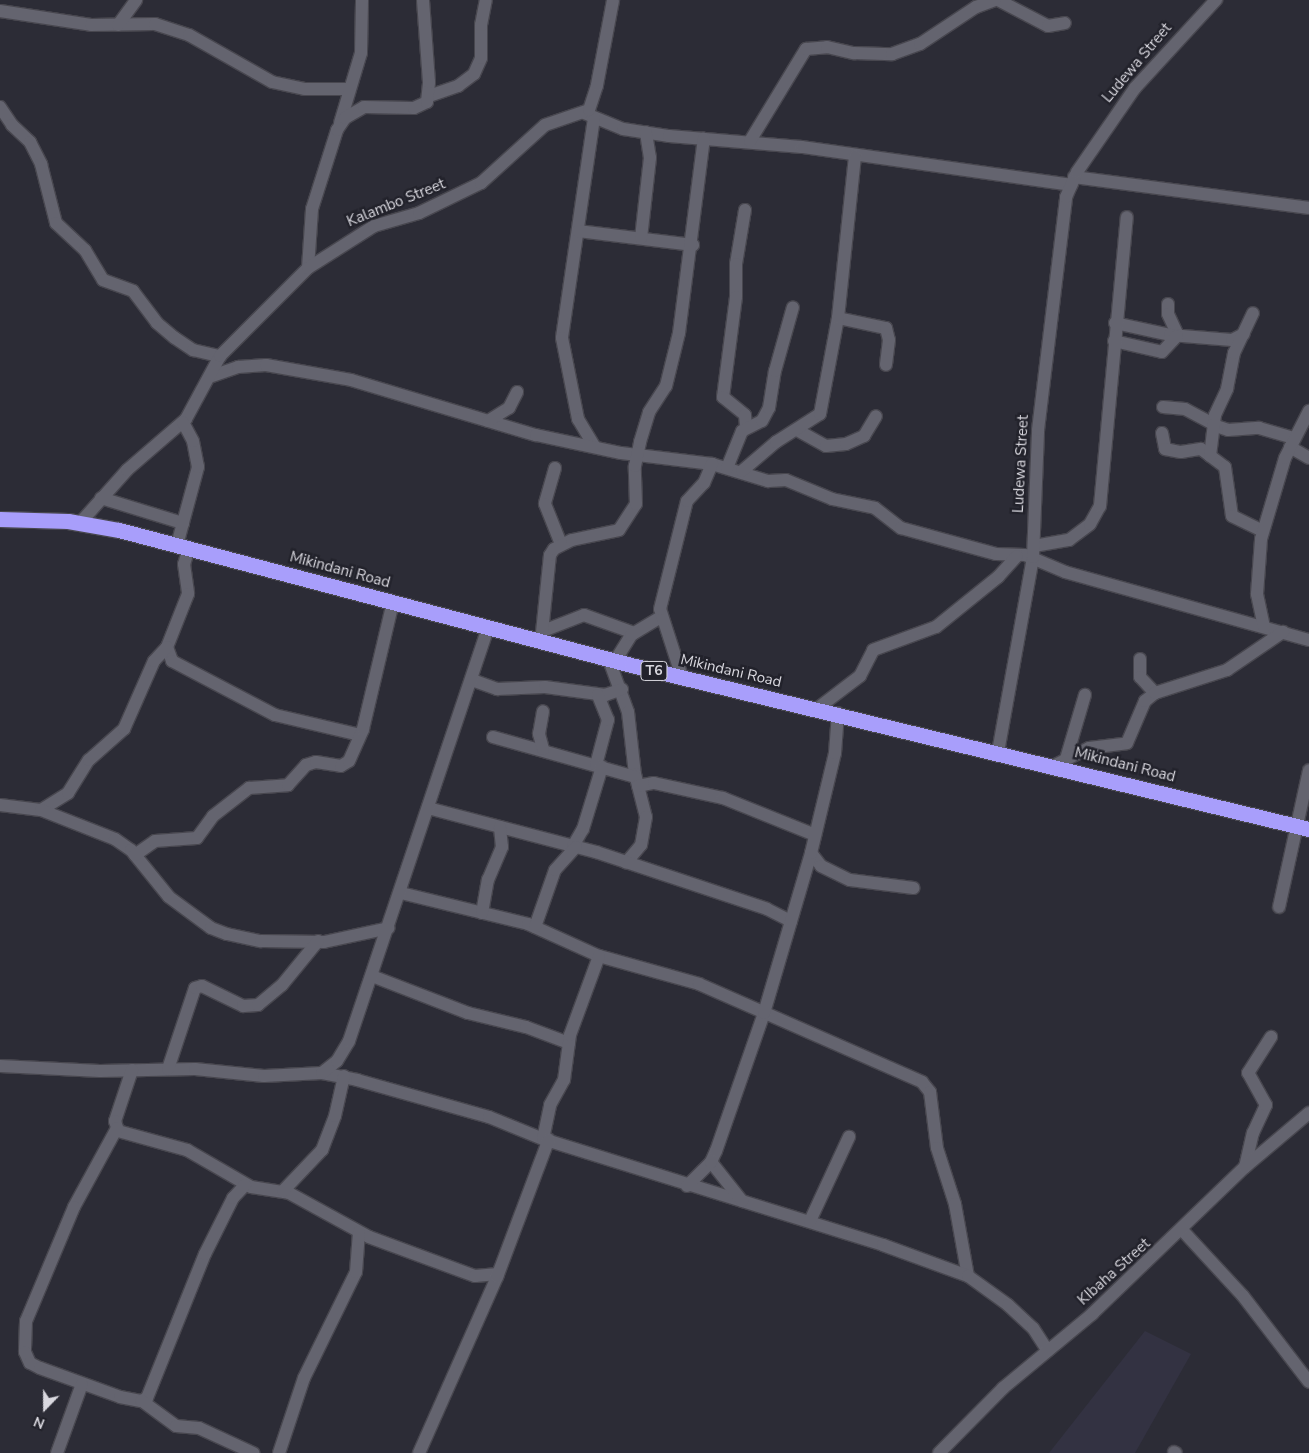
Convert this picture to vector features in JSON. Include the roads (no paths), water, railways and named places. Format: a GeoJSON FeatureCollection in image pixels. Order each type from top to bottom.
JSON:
{"type":"FeatureCollection","features":[{"type":"Feature","properties":{"kind":"highway","name":"Mikindani Road"},"geometry":{"type":"LineString","coordinates":[[0,518],[80,523],[183,546],[488,629],[542,636],[612,660],[998,752],[1060,762],[1303,828]]}},
{"type":"Feature","properties":{"kind":"street"},"geometry":{"type":"LineString","coordinates":[[118,25],[136,0]]}},
{"type":"Feature","properties":{"kind":"street"},"geometry":{"type":"LineString","coordinates":[[308,268],[312,210],[340,126],[349,89],[361,53],[362,0]]}},
{"type":"Feature","properties":{"kind":"street"},"geometry":{"type":"LineString","coordinates":[[340,126],[353,111],[364,107],[414,108],[427,102],[429,96],[423,0]]}},
{"type":"Feature","properties":{"kind":"street"},"geometry":{"type":"LineString","coordinates":[[429,96],[458,86],[474,74],[481,58],[481,25],[486,0]]}},
{"type":"Feature","properties":{"kind":"street"},"geometry":{"type":"LineString","coordinates":[[594,446],[578,419],[562,348],[578,231],[589,116],[595,97],[612,0]]}},
{"type":"Feature","properties":{"kind":"street"},"geometry":{"type":"LineString","coordinates":[[750,141],[806,49],[827,47],[881,56],[892,54],[920,44],[976,7],[996,0],[1048,26],[1065,23]]}},
{"type":"Feature","properties":{"kind":"street","name":"Ludewa Street"},"geometry":{"type":"LineString","coordinates":[[998,752],[1034,552],[1045,357],[1061,217],[1073,181],[1135,88],[1216,0]]}},
{"type":"Feature","properties":{"kind":"street"},"geometry":{"type":"LineString","coordinates":[[0,11],[91,25],[118,25],[144,22],[181,32],[272,82],[305,89],[349,89]]}},
{"type":"Feature","properties":{"kind":"street"},"geometry":{"type":"LineString","coordinates":[[0,107],[12,125],[30,142],[42,164],[56,223],[85,250],[104,280],[133,291],[157,323],[193,350],[220,356]]}},
{"type":"Feature","properties":{"kind":"street"},"geometry":{"type":"LineString","coordinates":[[589,116],[646,132],[704,139],[750,141],[854,156],[1309,208]]}},
{"type":"Feature","properties":{"kind":"street","name":"Kalambo Street"},"geometry":{"type":"LineString","coordinates":[[80,523],[101,498],[139,459],[183,422],[212,376],[220,356],[308,268],[374,226],[419,213],[481,183],[545,125],[589,116]]}},
{"type":"Feature","properties":{"kind":"street"},"geometry":{"type":"LineString","coordinates":[[641,238],[650,158],[646,132]]}},
{"type":"Feature","properties":{"kind":"street"},"geometry":{"type":"LineString","coordinates":[[542,636],[550,555],[561,544],[608,535],[626,523],[637,498],[637,455],[649,412],[671,370],[693,245],[704,139]]}},
{"type":"Feature","properties":{"kind":"street"},"geometry":{"type":"LineString","coordinates":[[742,472],[776,442],[820,414],[838,318],[854,156]]}},
{"type":"Feature","properties":{"kind":"street"},"geometry":{"type":"LineString","coordinates":[[727,468],[746,426],[745,415],[723,396],[736,298],[736,264],[745,210]]}},
{"type":"Feature","properties":{"kind":"street"},"geometry":{"type":"LineString","coordinates":[[212,376],[238,367],[266,365],[359,382],[488,421],[594,446],[637,455],[712,464],[768,480],[786,480],[839,501],[869,505],[901,528],[1017,556],[1034,552],[1075,536],[1090,524],[1100,506],[1110,428],[1115,323],[1124,266],[1127,218]]}},
{"type":"Feature","properties":{"kind":"street"},"geometry":{"type":"LineString","coordinates":[[578,231],[693,245]]}},
{"type":"Feature","properties":{"kind":"street"},"geometry":{"type":"LineString","coordinates":[[1168,304],[1168,314],[1178,336]]}},
{"type":"Feature","properties":{"kind":"street"},"geometry":{"type":"LineString","coordinates":[[746,426],[762,421],[770,408],[775,371],[793,307]]}},
{"type":"Feature","properties":{"kind":"street"},"geometry":{"type":"LineString","coordinates":[[1210,456],[1213,424],[1234,353],[1253,312]]}},
{"type":"Feature","properties":{"kind":"street"},"geometry":{"type":"LineString","coordinates":[[838,318],[886,328],[889,340],[886,365]]}},
{"type":"Feature","properties":{"kind":"street"},"geometry":{"type":"LineString","coordinates":[[1115,323],[1178,336],[1232,340],[1244,334]]}},
{"type":"Feature","properties":{"kind":"street"},"geometry":{"type":"LineString","coordinates":[[1140,348],[1148,330]]}},
{"type":"Feature","properties":{"kind":"street"},"geometry":{"type":"LineString","coordinates":[[1114,341],[1162,352],[1178,336]]}},
{"type":"Feature","properties":{"kind":"street"},"geometry":{"type":"LineString","coordinates":[[488,421],[508,408],[516,392]]}},
{"type":"Feature","properties":{"kind":"street"},"geometry":{"type":"LineString","coordinates":[[1163,407],[1185,409],[1228,430],[1255,428],[1298,437]]}},
{"type":"Feature","properties":{"kind":"street"},"geometry":{"type":"LineString","coordinates":[[1264,627],[1257,594],[1263,531],[1309,411]]}},
{"type":"Feature","properties":{"kind":"street"},"geometry":{"type":"LineString","coordinates":[[797,430],[826,446],[846,444],[864,436],[876,416]]}},
{"type":"Feature","properties":{"kind":"street"},"geometry":{"type":"LineString","coordinates":[[42,810],[68,793],[89,760],[124,729],[154,661],[166,647],[188,594],[184,564],[183,523],[198,467],[193,440],[183,422]]}},
{"type":"Feature","properties":{"kind":"street"},"geometry":{"type":"LineString","coordinates":[[1162,433],[1164,449],[1181,452],[1197,448],[1226,470],[1232,516],[1263,531]]}},
{"type":"Feature","properties":{"kind":"street"},"geometry":{"type":"LineString","coordinates":[[1298,437],[1309,458]]}},
{"type":"Feature","properties":{"kind":"street"},"geometry":{"type":"LineString","coordinates":[[682,677],[661,617],[667,569],[687,501],[704,483],[712,464]]}},
{"type":"Feature","properties":{"kind":"street"},"geometry":{"type":"LineString","coordinates":[[555,468],[545,504],[561,544]]}},
{"type":"Feature","properties":{"kind":"street"},"geometry":{"type":"LineString","coordinates":[[101,498],[183,523]]}},
{"type":"Feature","properties":{"kind":"street"},"geometry":{"type":"LineString","coordinates":[[1034,552],[1065,572],[1309,640]]}},
{"type":"Feature","properties":{"kind":"street"},"geometry":{"type":"LineString","coordinates":[[818,708],[860,676],[873,650],[936,627],[998,577],[1017,556]]}},
{"type":"Feature","properties":{"kind":"street"},"geometry":{"type":"LineString","coordinates":[[135,855],[155,841],[197,838],[213,816],[249,788],[282,787],[306,765],[316,762],[346,764],[360,734],[393,602]]}},
{"type":"Feature","properties":{"kind":"street"},"geometry":{"type":"LineString","coordinates":[[542,636],[584,615],[634,633]]}},
{"type":"Feature","properties":{"kind":"street"},"geometry":{"type":"LineString","coordinates":[[626,863],[640,848],[646,822],[637,781],[622,689],[612,660],[634,633],[661,617]]}},
{"type":"Feature","properties":{"kind":"street"},"geometry":{"type":"LineString","coordinates":[[322,1073],[344,1051],[401,893],[488,629]]}},
{"type":"Feature","properties":{"kind":"street"},"geometry":{"type":"LineString","coordinates":[[1060,762],[1089,748],[1129,742],[1143,705],[1155,693],[1173,684],[1227,670],[1282,632]]}},
{"type":"Feature","properties":{"kind":"street"},"geometry":{"type":"LineString","coordinates":[[166,647],[172,661],[262,710],[308,725],[360,734]]}},
{"type":"Feature","properties":{"kind":"street"},"geometry":{"type":"LineString","coordinates":[[1140,659],[1140,677],[1155,693]]}},
{"type":"Feature","properties":{"kind":"street"},"geometry":{"type":"LineString","coordinates":[[472,680],[496,689],[545,686],[598,695],[622,689]]}},
{"type":"Feature","properties":{"kind":"street"},"geometry":{"type":"LineString","coordinates":[[534,927],[556,870],[575,846],[583,829],[599,766],[608,720],[598,695]]}},
{"type":"Feature","properties":{"kind":"street"},"geometry":{"type":"LineString","coordinates":[[1060,762],[1085,695]]}},
{"type":"Feature","properties":{"kind":"street"},"geometry":{"type":"LineString","coordinates":[[543,711],[539,734],[543,748]]}},
{"type":"Feature","properties":{"kind":"street"},"geometry":{"type":"LineString","coordinates":[[687,1186],[711,1162],[764,1012],[811,853],[835,753],[838,713]]}},
{"type":"Feature","properties":{"kind":"street"},"geometry":{"type":"LineString","coordinates":[[493,737],[543,748],[570,761],[599,766],[637,781],[723,798],[815,834]]}},
{"type":"Feature","properties":{"kind":"street"},"geometry":{"type":"LineString","coordinates":[[1279,907],[1303,828],[1309,770]]}},
{"type":"Feature","properties":{"kind":"street"},"geometry":{"type":"LineString","coordinates":[[0,805],[42,810],[115,839],[135,855],[160,889],[211,928],[261,941],[318,942],[362,936],[389,928]]}},
{"type":"Feature","properties":{"kind":"street"},"geometry":{"type":"LineString","coordinates":[[428,808],[575,846],[767,909],[791,920]]}},
{"type":"Feature","properties":{"kind":"street"},"geometry":{"type":"LineString","coordinates":[[482,912],[488,880],[502,847],[500,827]]}},
{"type":"Feature","properties":{"kind":"street"},"geometry":{"type":"LineString","coordinates":[[811,853],[821,866],[850,880],[913,888]]}},
{"type":"Feature","properties":{"kind":"street"},"geometry":{"type":"LineString","coordinates":[[401,893],[482,912],[534,927],[599,956],[699,984],[928,1086],[937,1148],[955,1204],[968,1276]]}},
{"type":"Feature","properties":{"kind":"street"},"geometry":{"type":"LineString","coordinates":[[168,1069],[194,988],[202,986],[243,1006],[258,1005],[282,985],[318,942]]}},
{"type":"Feature","properties":{"kind":"street"},"geometry":{"type":"LineString","coordinates":[[419,1453],[498,1274],[546,1139],[550,1105],[564,1080],[569,1043],[599,956]]}},
{"type":"Feature","properties":{"kind":"street"},"geometry":{"type":"LineString","coordinates":[[372,976],[468,1013],[526,1026],[569,1043]]}},
{"type":"Feature","properties":{"kind":"street"},"geometry":{"type":"LineString","coordinates":[[1245,1167],[1253,1133],[1266,1104],[1248,1073],[1271,1037]]}},
{"type":"Feature","properties":{"kind":"street"},"geometry":{"type":"LineString","coordinates":[[0,1066],[132,1070],[168,1069],[264,1076],[322,1073],[344,1076],[489,1117],[546,1139],[687,1186],[810,1221],[968,1276],[1008,1305],[1033,1328],[1048,1351]]}},
{"type":"Feature","properties":{"kind":"street"},"geometry":{"type":"LineString","coordinates":[[132,1070],[117,1112],[117,1128],[69,1218],[24,1334],[30,1363],[82,1384],[142,1401],[176,1426],[199,1428],[253,1453]]}},
{"type":"Feature","properties":{"kind":"street"},"geometry":{"type":"LineString","coordinates":[[284,1191],[322,1150],[335,1116],[344,1076]]}},
{"type":"Feature","properties":{"kind":"street","name":"KIbaha Street"},"geometry":{"type":"LineString","coordinates":[[939,1453],[1003,1388],[1048,1351],[1182,1231],[1245,1167],[1309,1113]]}},
{"type":"Feature","properties":{"kind":"street"},"geometry":{"type":"LineString","coordinates":[[117,1128],[145,1140],[186,1150],[227,1170],[245,1185],[284,1191],[359,1232],[475,1276],[498,1274]]}},
{"type":"Feature","properties":{"kind":"street"},"geometry":{"type":"LineString","coordinates":[[810,1221],[848,1137]]}},
{"type":"Feature","properties":{"kind":"street"},"geometry":{"type":"LineString","coordinates":[[711,1162],[743,1203]]}},
{"type":"Feature","properties":{"kind":"street"},"geometry":{"type":"LineString","coordinates":[[142,1401],[154,1389],[205,1254],[233,1198],[245,1185]]}},
{"type":"Feature","properties":{"kind":"street"},"geometry":{"type":"LineString","coordinates":[[1182,1231],[1243,1296],[1309,1382]]}},
{"type":"Feature","properties":{"kind":"street"},"geometry":{"type":"LineString","coordinates":[[279,1453],[304,1378],[356,1272],[360,1257],[359,1232]]}},
{"type":"Feature","properties":{"kind":"street"},"geometry":{"type":"LineString","coordinates":[[57,1453],[82,1384]]}}]}
